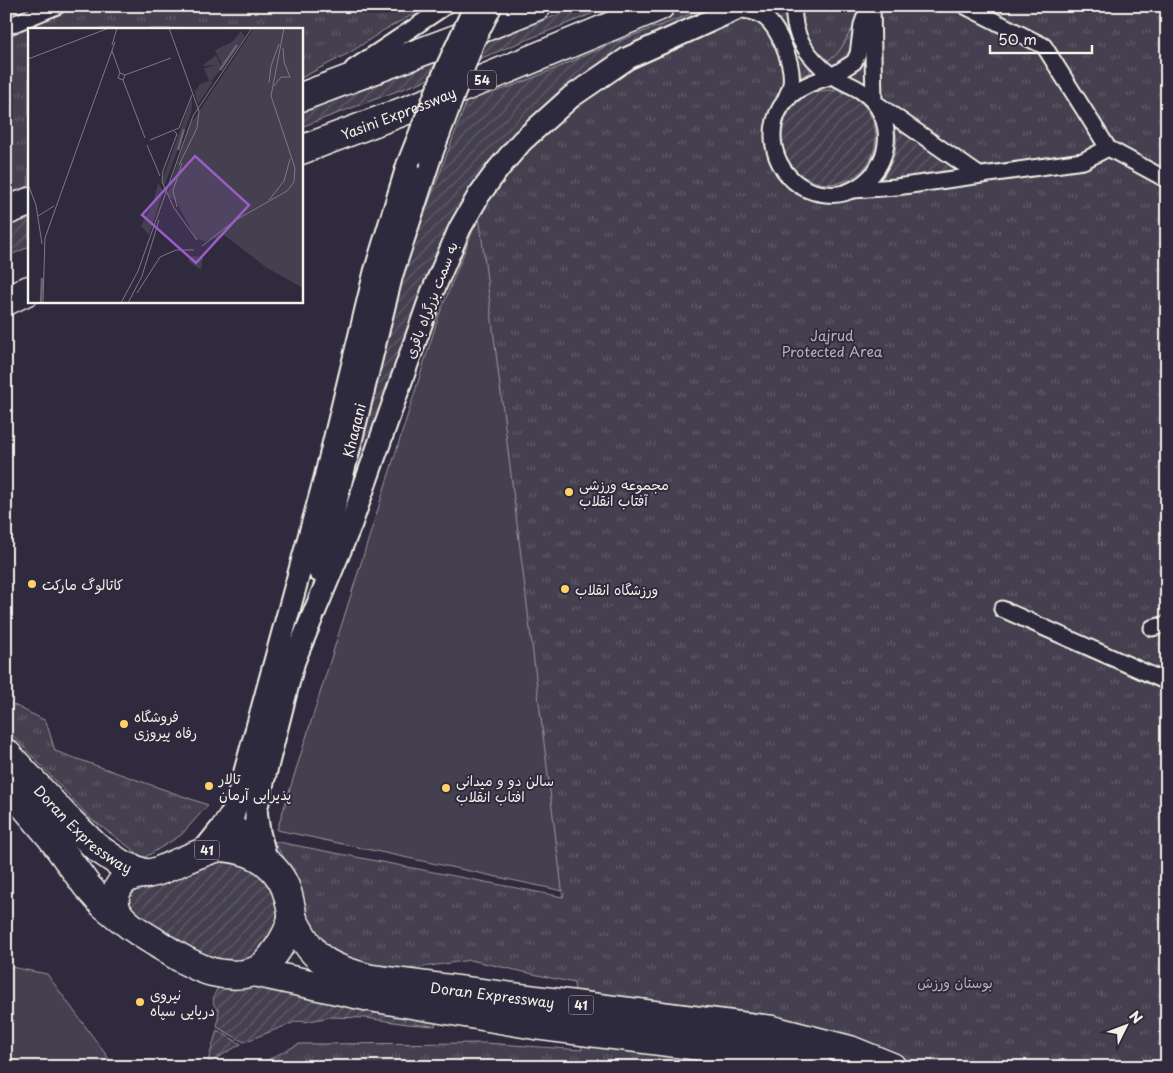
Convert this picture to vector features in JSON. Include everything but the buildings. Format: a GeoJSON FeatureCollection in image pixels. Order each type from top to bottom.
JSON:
{"type":"FeatureCollection","features":[{"type":"Feature","properties":{"kind":"highway"},"geometry":{"type":"LineString","coordinates":[[311,93],[453,40],[537,6]]}},
{"type":"Feature","properties":{"kind":"highway","name":"Yasini Expressway"},"geometry":{"type":"LineString","coordinates":[[302,150],[428,102],[660,6]]}},
{"type":"Feature","properties":{"kind":"highway"},"geometry":{"type":"LineString","coordinates":[[6,211],[28,202]]}},
{"type":"Feature","properties":{"kind":"highway"},"geometry":{"type":"LineString","coordinates":[[6,281],[28,271]]}},
{"type":"Feature","properties":{"kind":"highway"},"geometry":{"type":"LineString","coordinates":[[6,301],[28,290]]}},
{"type":"Feature","properties":{"kind":"highway","name":"Doran Expressway"},"geometry":{"type":"LineString","coordinates":[[6,753],[64,816],[96,847],[121,864],[146,874]]}},
{"type":"Feature","properties":{"kind":"highway","name":"Doran Expressway"},"geometry":{"type":"LineString","coordinates":[[6,784],[52,838],[87,886],[103,904],[124,922]]}},
{"type":"Feature","properties":{"kind":"highway","name":"41"},"geometry":{"type":"LineString","coordinates":[[254,972],[223,974],[199,967],[124,922],[115,905],[115,895],[119,886],[126,878],[158,872],[203,851],[220,847],[237,848],[254,853],[268,862],[279,875],[287,890],[292,917]]}},
{"type":"Feature","properties":{"kind":"highway"},"geometry":{"type":"LineString","coordinates":[[254,972],[270,957],[284,939],[292,917]]}},
{"type":"Feature","properties":{"kind":"highway","name":"Doran Expressway"},"geometry":{"type":"LineString","coordinates":[[292,917],[306,944],[314,954],[344,972],[371,978],[772,1030],[850,1050],[892,1067]]}},
{"type":"Feature","properties":{"kind":"highway","name":"Doran Expressway"},"geometry":{"type":"LineString","coordinates":[[254,972],[370,997],[437,1009],[535,1025],[763,1054],[817,1067]]}},
{"type":"Feature","properties":{"kind":"main road","name":"Khaqani"},"geometry":{"type":"LineString","coordinates":[[203,851],[223,826],[234,808],[325,478],[375,272],[408,164],[442,78],[475,6]]}},
{"type":"Feature","properties":{"kind":"main road","name":"Khaqani"},"geometry":{"type":"LineString","coordinates":[[268,862],[259,832],[256,810],[329,534],[392,274],[430,158],[473,42],[491,6]]}},
{"type":"Feature","properties":{"kind":"main road","name":"به سمت بزرگراه باقری"},"geometry":{"type":"LineString","coordinates":[[294,661],[351,524],[432,293],[460,228],[479,195],[522,141],[571,97],[628,58],[741,7]]}},
{"type":"Feature","properties":{"kind":"main road"},"geometry":{"type":"LineString","coordinates":[[234,808],[232,822],[238,830],[245,833],[256,824],[256,810]]}},
{"type":"Feature","properties":{"kind":"street"},"geometry":{"type":"LineString","coordinates":[[6,27],[57,6]]}},
{"type":"Feature","properties":{"kind":"street"},"geometry":{"type":"LineString","coordinates":[[311,93],[446,6]]}},
{"type":"Feature","properties":{"kind":"street"},"geometry":{"type":"LineString","coordinates":[[794,6],[793,16],[803,45],[815,63],[832,76],[860,90],[874,102],[979,176]]}},
{"type":"Feature","properties":{"kind":"street"},"geometry":{"type":"LineString","coordinates":[[870,6],[874,102],[884,119],[887,138],[884,157],[874,173],[862,184],[843,193],[824,194],[805,189],[789,178],[778,163],[773,146],[773,127],[780,110],[791,95],[807,85],[832,76],[854,62],[858,54],[862,25],[870,6]]}},
{"type":"Feature","properties":{"kind":"street"},"geometry":{"type":"LineString","coordinates":[[965,6],[1044,46],[1108,148],[1167,180]]}},
{"type":"Feature","properties":{"kind":"street"},"geometry":{"type":"LineString","coordinates":[[741,7],[769,21],[777,33],[790,65],[791,83],[784,104]]}},
{"type":"Feature","properties":{"kind":"street"},"geometry":{"type":"LineString","coordinates":[[849,190],[896,187],[1083,161],[1108,148]]}},
{"type":"Feature","properties":{"kind":"street"},"geometry":{"type":"LineString","coordinates":[[1002,609],[1167,682]]}},
{"type":"Feature","properties":{"kind":"green space"},"geometry":{"type":"Polygon","coordinates":[[[84,6],[429,6],[384,30],[351,52],[302,77],[302,28],[28,28],[28,186],[6,196],[6,38],[56,15],[84,6]]]}},
{"type":"Feature","properties":{"kind":"green space"},"geometry":{"type":"Polygon","coordinates":[[[580,6],[611,6],[432,78],[302,127],[302,113],[580,6]]]}},
{"type":"Feature","properties":{"kind":"green space","name":"Jajrud Protected Area"},"geometry":{"type":"Polygon","coordinates":[[[627,6],[1167,6],[1167,1067],[253,1067],[299,1044],[486,1043],[582,1050],[574,983],[470,960],[396,971],[337,958],[307,927],[301,889],[293,871],[273,841],[563,897],[462,77],[627,6]]]}},
{"type":"Feature","properties":{"kind":"green space"},"geometry":{"type":"Polygon","coordinates":[[[709,6],[729,6],[689,24],[499,157],[326,574],[367,426],[402,282],[413,245],[467,100],[521,83],[621,40],[709,6]]]}},
{"type":"Feature","properties":{"kind":"green space"},"geometry":{"type":"Polygon","coordinates":[[[757,6],[790,6],[791,29],[811,72],[800,77],[796,62],[757,6]]]}},
{"type":"Feature","properties":{"kind":"green space"},"geometry":{"type":"Polygon","coordinates":[[[855,26],[854,54],[836,67],[825,61],[831,59],[839,51],[855,26]]]}},
{"type":"Feature","properties":{"kind":"green space"},"geometry":{"type":"Polygon","coordinates":[[[829,90],[847,94],[862,104],[872,119],[876,137],[872,155],[862,170],[847,180],[829,184],[811,180],[796,170],[786,155],[782,137],[786,119],[796,104],[811,94],[829,90]]]}},
{"type":"Feature","properties":{"kind":"green space"},"geometry":{"type":"Polygon","coordinates":[[[894,123],[960,169],[880,182],[892,161],[896,147],[894,123]]]}},
{"type":"Feature","properties":{"kind":"green space","name":"مجموعه ورزشی آفتاب انقلاب"},"geometry":{"type":"Polygon","coordinates":[[[486,198],[863,955],[277,830],[439,315],[486,198]]]}},
{"type":"Feature","properties":{"kind":"green space"},"geometry":{"type":"Polygon","coordinates":[[[28,218],[28,247],[6,257],[6,227],[28,218]]]}},
{"type":"Feature","properties":{"kind":"green space"},"geometry":{"type":"Polygon","coordinates":[[[6,701],[46,721],[55,751],[208,805],[181,835],[144,858],[91,819],[6,728],[6,701]]]}},
{"type":"Feature","properties":{"kind":"green space"},"geometry":{"type":"Polygon","coordinates":[[[240,857],[274,886],[279,916],[274,935],[254,957],[241,963],[217,966],[135,918],[122,894],[199,862],[240,857]]]}},
{"type":"Feature","properties":{"kind":"green space"},"geometry":{"type":"Polygon","coordinates":[[[6,966],[47,974],[115,1067],[6,1067],[6,966]]]}},
{"type":"Feature","properties":{"kind":"green space"},"geometry":{"type":"Polygon","coordinates":[[[253,984],[431,1020],[436,1023],[435,1026],[366,1018],[331,1017],[295,1022],[244,1042],[217,1027],[219,1010],[214,1005],[213,999],[219,987],[253,984]]]}},
{"type":"Feature","properties":{"kind":"green space"},"geometry":{"type":"Polygon","coordinates":[[[217,1030],[241,1044],[212,1061],[208,1061],[217,1030]]]}},
{"type":"Feature","properties":{"kind":"place","name":"مجموعه ورزشی آفتاب انقلاب"},"geometry":{"type":"Point","coordinates":[569,492]}},
{"type":"Feature","properties":{"kind":"place","name":"کاتالوگ مارکت"},"geometry":{"type":"Point","coordinates":[32,584]}},
{"type":"Feature","properties":{"kind":"place","name":"ورزشگاه انقلاب"},"geometry":{"type":"Point","coordinates":[565,589]}},
{"type":"Feature","properties":{"kind":"place","name":"فروشگاه رفاه پیروزی"},"geometry":{"type":"Point","coordinates":[124,724]}},
{"type":"Feature","properties":{"kind":"place","name":"تالار پذیرایی آرمان"},"geometry":{"type":"Point","coordinates":[209,786]}},
{"type":"Feature","properties":{"kind":"place","name":"سالن دو و میدانی افتاب انقلاب"},"geometry":{"type":"Point","coordinates":[446,788]}},
{"type":"Feature","properties":{"kind":"place","name":"نیروی دریایی سپاه"},"geometry":{"type":"Point","coordinates":[140,1002]}},
{"type":"Feature","properties":{"kind":"park label","name":"بوستان ورزش"},"geometry":{"type":"Point","coordinates":[955,982]}}]}
